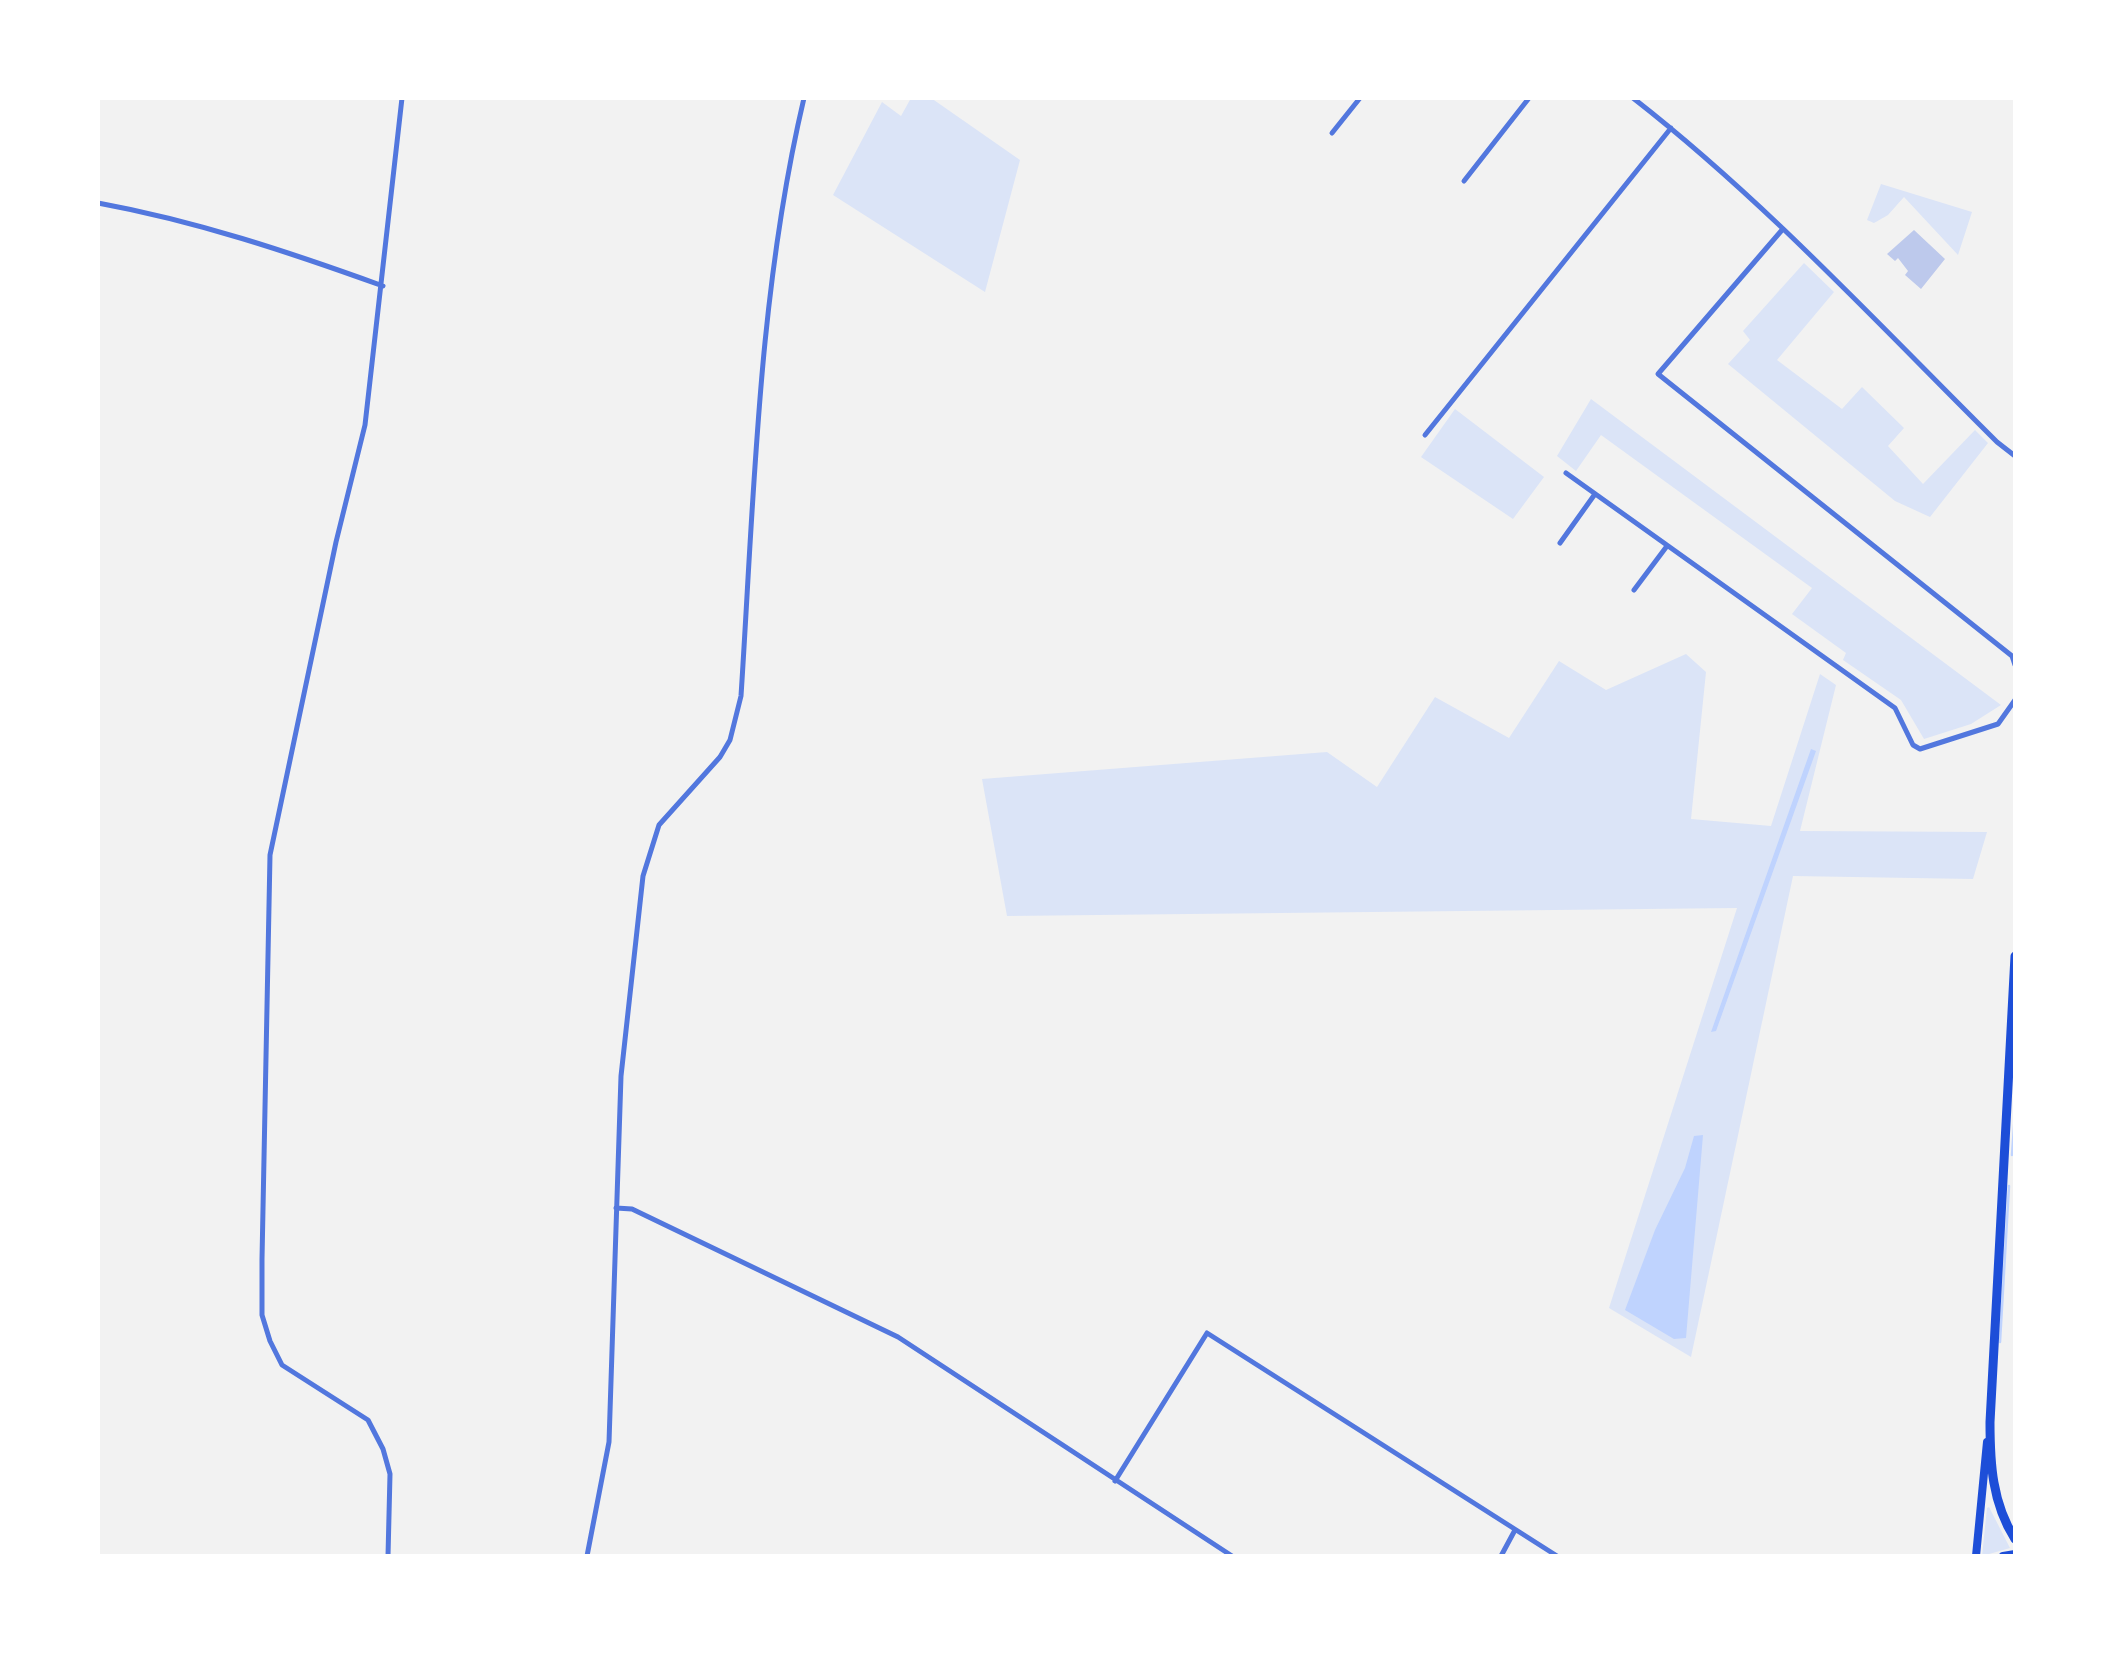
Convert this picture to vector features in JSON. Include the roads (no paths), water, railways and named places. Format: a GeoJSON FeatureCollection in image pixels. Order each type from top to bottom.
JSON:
{"type":"FeatureCollection","features":[{"type":"Feature","properties":{"kind":"main road"},"geometry":{"type":"LineString","coordinates":[[1976,1556],[1990,1422],[2015,956]]}},
{"type":"Feature","properties":{"kind":"main road"},"geometry":{"type":"LineString","coordinates":[[1990,1422],[1993,1482],[2004,1518],[2015,1539]]}},
{"type":"Feature","properties":{"kind":"main road"},"geometry":{"type":"LineString","coordinates":[[2003,1556],[2015,1554]]}},
{"type":"Feature","properties":{"kind":"street"},"geometry":{"type":"LineString","coordinates":[[388,1556],[390,1474],[383,1449],[369,1420],[282,1365],[270,1342],[262,1315],[270,855],[336,542],[365,425],[383,286],[402,98]]}},
{"type":"Feature","properties":{"kind":"street"},"geometry":{"type":"LineString","coordinates":[[587,1556],[609,1442],[621,1076],[646,858],[659,825],[720,757],[730,740],[741,696],[764,358],[786,181],[804,98]]}},
{"type":"Feature","properties":{"kind":"street"},"geometry":{"type":"LineString","coordinates":[[1332,133],[1360,98]]}},
{"type":"Feature","properties":{"kind":"street"},"geometry":{"type":"LineString","coordinates":[[1464,181],[1529,98]]}},
{"type":"Feature","properties":{"kind":"street"},"geometry":{"type":"LineString","coordinates":[[1633,98],[1671,128],[1782,230],[1989,435],[2015,456]]}},
{"type":"Feature","properties":{"kind":"street"},"geometry":{"type":"LineString","coordinates":[[1425,435],[1671,128]]}},
{"type":"Feature","properties":{"kind":"street"},"geometry":{"type":"LineString","coordinates":[[98,203],[163,215],[265,244],[383,286]]}},
{"type":"Feature","properties":{"kind":"street"},"geometry":{"type":"LineString","coordinates":[[1782,230],[1658,374],[2012,656],[2015,664]]}},
{"type":"Feature","properties":{"kind":"street"},"geometry":{"type":"LineString","coordinates":[[1566,472],[1895,708],[1913,745],[1920,749],[1998,724],[2015,700]]}},
{"type":"Feature","properties":{"kind":"street"},"geometry":{"type":"LineString","coordinates":[[1560,543],[1595,494]]}},
{"type":"Feature","properties":{"kind":"street"},"geometry":{"type":"LineString","coordinates":[[1634,590],[1667,546]]}},
{"type":"Feature","properties":{"kind":"street"},"geometry":{"type":"LineString","coordinates":[[616,1208],[632,1209],[898,1337],[1231,1556]]}},
{"type":"Feature","properties":{"kind":"street"},"geometry":{"type":"LineString","coordinates":[[1115,1481],[1207,1333],[1557,1556]]}},
{"type":"Feature","properties":{"kind":"street"},"geometry":{"type":"LineString","coordinates":[[1501,1556],[1516,1530]]}},
{"type":"Feature","properties":{"kind":"water"},"geometry":{"type":"Polygon","coordinates":[[[1811,749],[1816,751],[1716,1031],[1711,1032],[1811,749]]]}},
{"type":"Feature","properties":{"kind":"water"},"geometry":{"type":"Polygon","coordinates":[[[1703,1135],[1686,1338],[1674,1339],[1625,1310],[1655,1230],[1685,1168],[1694,1136],[1703,1135]]]}},
{"type":"Feature","properties":{"kind":"waterway"},"geometry":{"type":"LineString","coordinates":[[2012,1155],[2015,1113]]}},
{"type":"Feature","properties":{"kind":"waterway"},"geometry":{"type":"LineString","coordinates":[[2000,1342],[2009,1186]]}}]}
